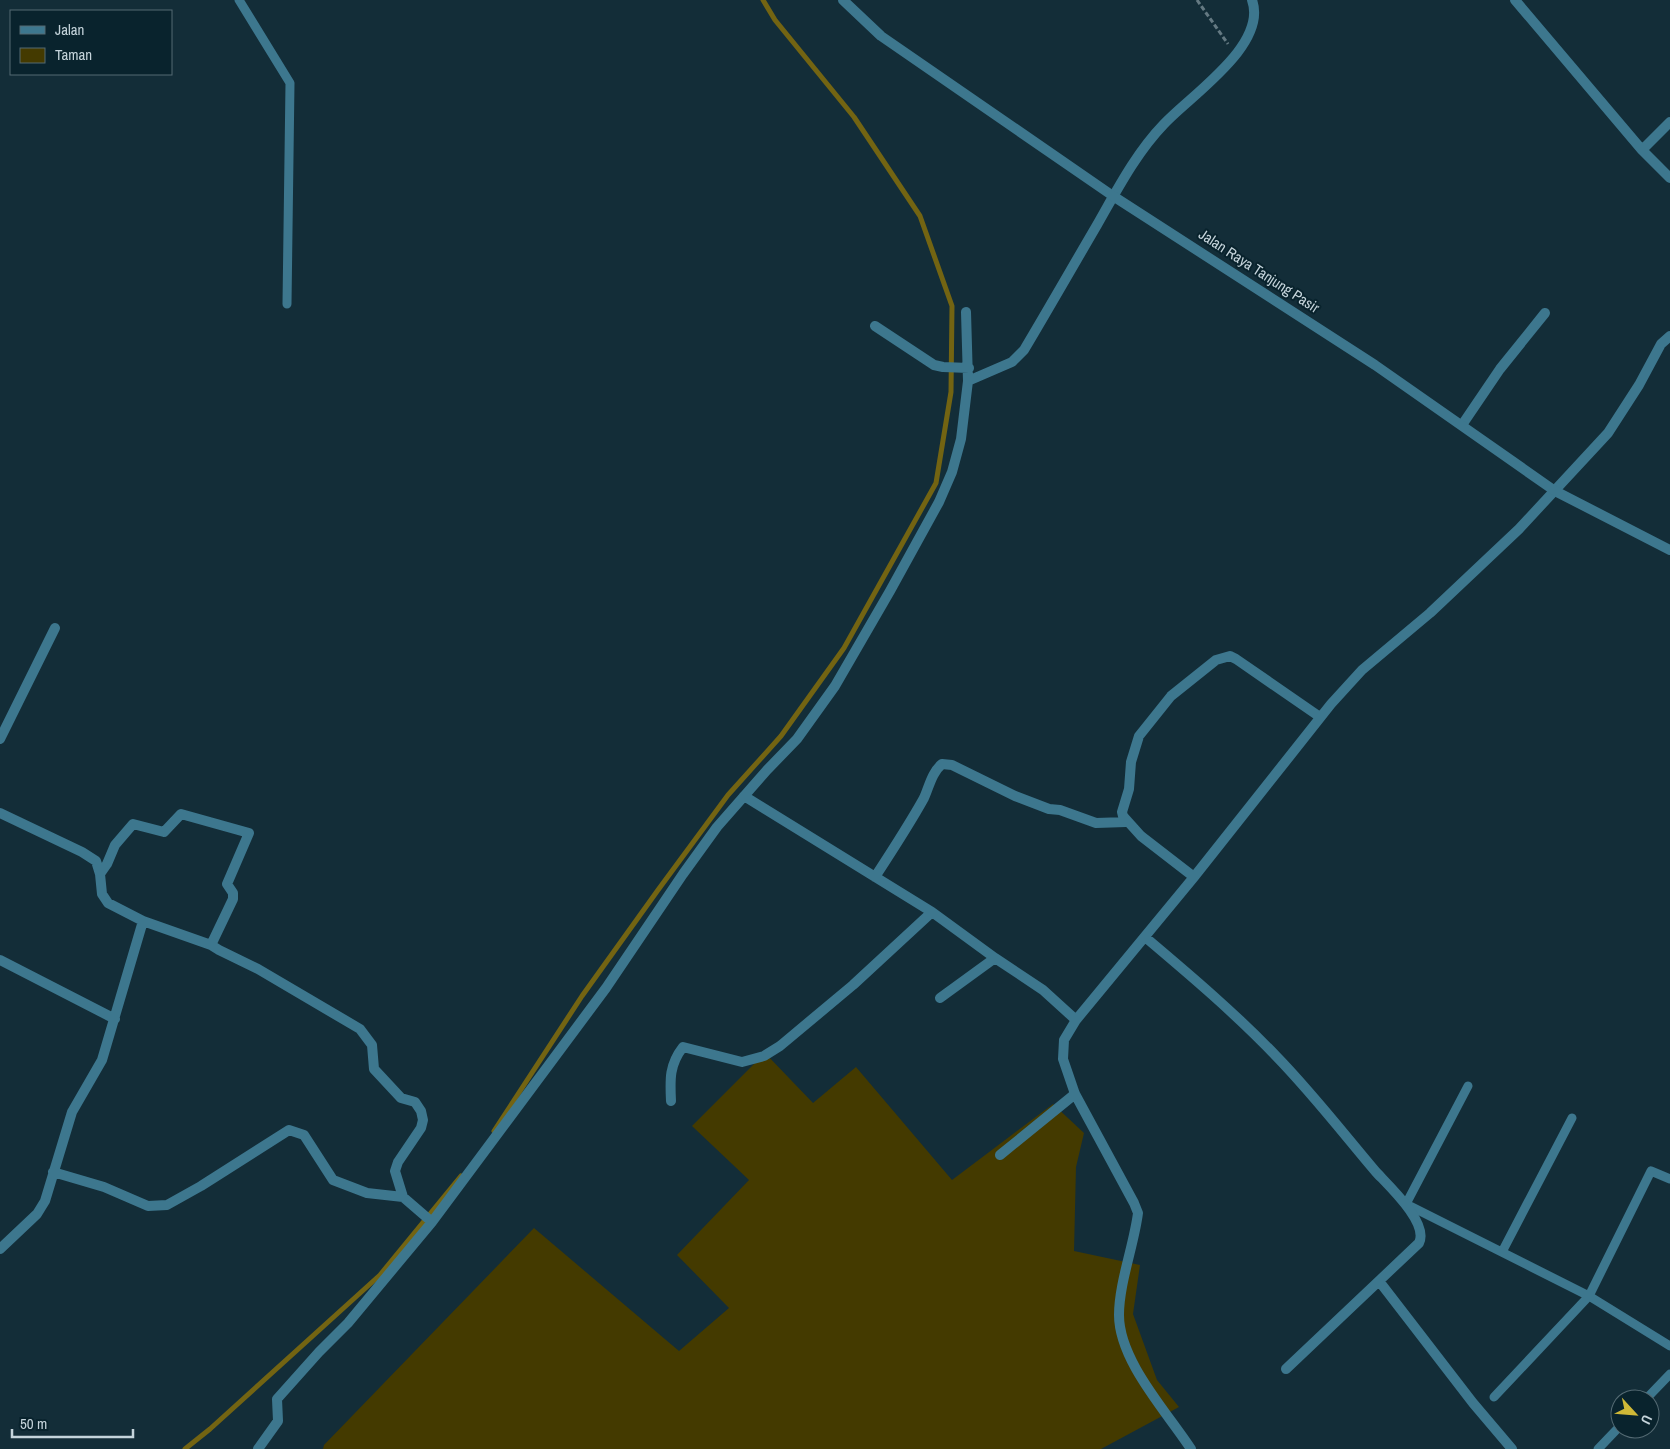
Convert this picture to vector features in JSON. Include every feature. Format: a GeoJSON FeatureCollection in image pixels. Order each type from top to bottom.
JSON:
{"type":"FeatureCollection","features":[{"type":"Feature","properties":{"kind":"street","name":"Jalan Raya Tanjung Pasir"},"geometry":{"type":"LineString","coordinates":[[843,0],[881,36],[1113,196],[1359,354],[1555,491],[1670,550]]}},
{"type":"Feature","properties":{"kind":"street"},"geometry":{"type":"LineString","coordinates":[[968,380],[1012,362],[1024,350],[1130,168],[1163,125],[1236,54],[1252,28],[1255,13],[1252,0]]}},
{"type":"Feature","properties":{"kind":"street"},"geometry":{"type":"LineString","coordinates":[[1515,0],[1642,150],[1670,178]]}},
{"type":"Feature","properties":{"kind":"street"},"geometry":{"type":"LineString","coordinates":[[1642,150],[1670,122]]}},
{"type":"Feature","properties":{"kind":"street"},"geometry":{"type":"LineString","coordinates":[[258,1449],[278,1421],[277,1399],[348,1323],[430,1220],[600,995],[683,874],[718,827],[797,739],[835,686],[890,592],[939,502],[952,472],[961,439],[968,380],[966,312]]}},
{"type":"Feature","properties":{"kind":"street"},"geometry":{"type":"LineString","coordinates":[[1462,425],[1500,369],[1545,313]]}},
{"type":"Feature","properties":{"kind":"street"},"geometry":{"type":"LineString","coordinates":[[875,326],[934,365],[967,368]]}},
{"type":"Feature","properties":{"kind":"street"},"geometry":{"type":"LineString","coordinates":[[1191,1449],[1140,1376],[1125,1343],[1119,1314],[1138,1213],[1075,1094],[1064,1058],[1064,1040],[1076,1020],[1194,877],[1320,717],[1362,670],[1430,613],[1519,529],[1555,491],[1608,433],[1639,385],[1661,344],[1670,336]]}},
{"type":"Feature","properties":{"kind":"street"},"geometry":{"type":"LineString","coordinates":[[0,739],[55,628]]}},
{"type":"Feature","properties":{"kind":"street"},"geometry":{"type":"LineString","coordinates":[[1194,877],[1141,836],[1126,822],[1123,816],[1122,812],[1129,789],[1131,762],[1139,736],[1171,696],[1216,660],[1230,656],[1320,717]]}},
{"type":"Feature","properties":{"kind":"street"},"geometry":{"type":"LineString","coordinates":[[875,877],[906,828],[936,771],[942,764],[952,766],[1015,796],[1049,809],[1060,810],[1096,823],[1126,822]]}},
{"type":"Feature","properties":{"kind":"street"},"geometry":{"type":"LineString","coordinates":[[744,796],[932,912],[1043,990],[1076,1020]]}},
{"type":"Feature","properties":{"kind":"street"},"geometry":{"type":"LineString","coordinates":[[0,813],[82,852],[96,861],[100,874],[102,894],[108,902],[143,921],[212,945],[258,969],[360,1029],[374,1050],[374,1069],[401,1098],[417,1104],[423,1116],[421,1128],[396,1168],[403,1197]]}},
{"type":"Feature","properties":{"kind":"street"},"geometry":{"type":"LineString","coordinates":[[100,874],[107,864],[115,845],[133,824],[164,832],[181,814],[250,834],[227,884],[234,897],[212,945]]}},
{"type":"Feature","properties":{"kind":"street"},"geometry":{"type":"LineString","coordinates":[[672,1101],[671,1070],[683,1046],[742,1062],[764,1056],[780,1046],[854,985],[932,912]]}},
{"type":"Feature","properties":{"kind":"street"},"geometry":{"type":"LineString","coordinates":[[0,1249],[37,1214],[44,1201],[72,1112],[102,1060],[143,921]]}},
{"type":"Feature","properties":{"kind":"street"},"geometry":{"type":"LineString","coordinates":[[1145,937],[1210,992],[1276,1056],[1322,1105],[1376,1172],[1406,1204],[1420,1229],[1421,1239],[1419,1243],[1286,1369]]}},
{"type":"Feature","properties":{"kind":"street"},"geometry":{"type":"LineString","coordinates":[[940,998],[995,958]]}},
{"type":"Feature","properties":{"kind":"street"},"geometry":{"type":"LineString","coordinates":[[0,960],[115,1019]]}},
{"type":"Feature","properties":{"kind":"street"},"geometry":{"type":"LineString","coordinates":[[1000,1155],[1075,1094]]}},
{"type":"Feature","properties":{"kind":"street"},"geometry":{"type":"LineString","coordinates":[[53,1172],[104,1187],[148,1206],[167,1206],[202,1186],[289,1130],[304,1135],[333,1180],[368,1193],[403,1197],[430,1220]]}},
{"type":"Feature","properties":{"kind":"street"},"geometry":{"type":"LineString","coordinates":[[1379,1281],[1473,1403],[1512,1449]]}},
{"type":"Feature","properties":{"kind":"lane"},"geometry":{"type":"LineString","coordinates":[[239,0],[290,83],[287,304]]}},
{"type":"Feature","properties":{"kind":"lane"},"geometry":{"type":"LineString","coordinates":[[1468,1086],[1406,1204],[1589,1296],[1670,1346]]}},
{"type":"Feature","properties":{"kind":"lane"},"geometry":{"type":"LineString","coordinates":[[1502,1252],[1572,1118]]}},
{"type":"Feature","properties":{"kind":"lane"},"geometry":{"type":"LineString","coordinates":[[1494,1397],[1589,1296],[1651,1171],[1670,1179]]}},
{"type":"Feature","properties":{"kind":"lane"},"geometry":{"type":"LineString","coordinates":[[1656,1389],[1670,1374]]}},
{"type":"Feature","properties":{"kind":"lane"},"geometry":{"type":"LineString","coordinates":[[1598,1449],[1610,1436]]}},
{"type":"Feature","properties":{"kind":"path"},"geometry":{"type":"LineString","coordinates":[[1197,0],[1236,54]]}},
{"type":"Feature","properties":{"kind":"green space"},"geometry":{"type":"Polygon","coordinates":[[[765,1053],[813,1103],[856,1067],[952,1180],[1053,1104],[1084,1133],[1076,1167],[1074,1251],[1140,1265],[1133,1314],[1157,1380],[1179,1407],[1101,1449],[323,1449],[324,1445],[534,1228],[679,1351],[729,1308],[677,1255],[749,1180],[692,1126],[765,1053]]]}},
{"type":"Feature","properties":{"kind":"waterway"},"geometry":{"type":"LineString","coordinates":[[494,1131],[582,996],[658,890],[728,795],[781,736],[844,648],[936,483],[951,392],[952,306],[920,216],[854,117],[775,20],[763,0]]}},
{"type":"Feature","properties":{"kind":"waterway"},"geometry":{"type":"LineString","coordinates":[[185,1449],[210,1429],[380,1275],[461,1176]]}}]}
